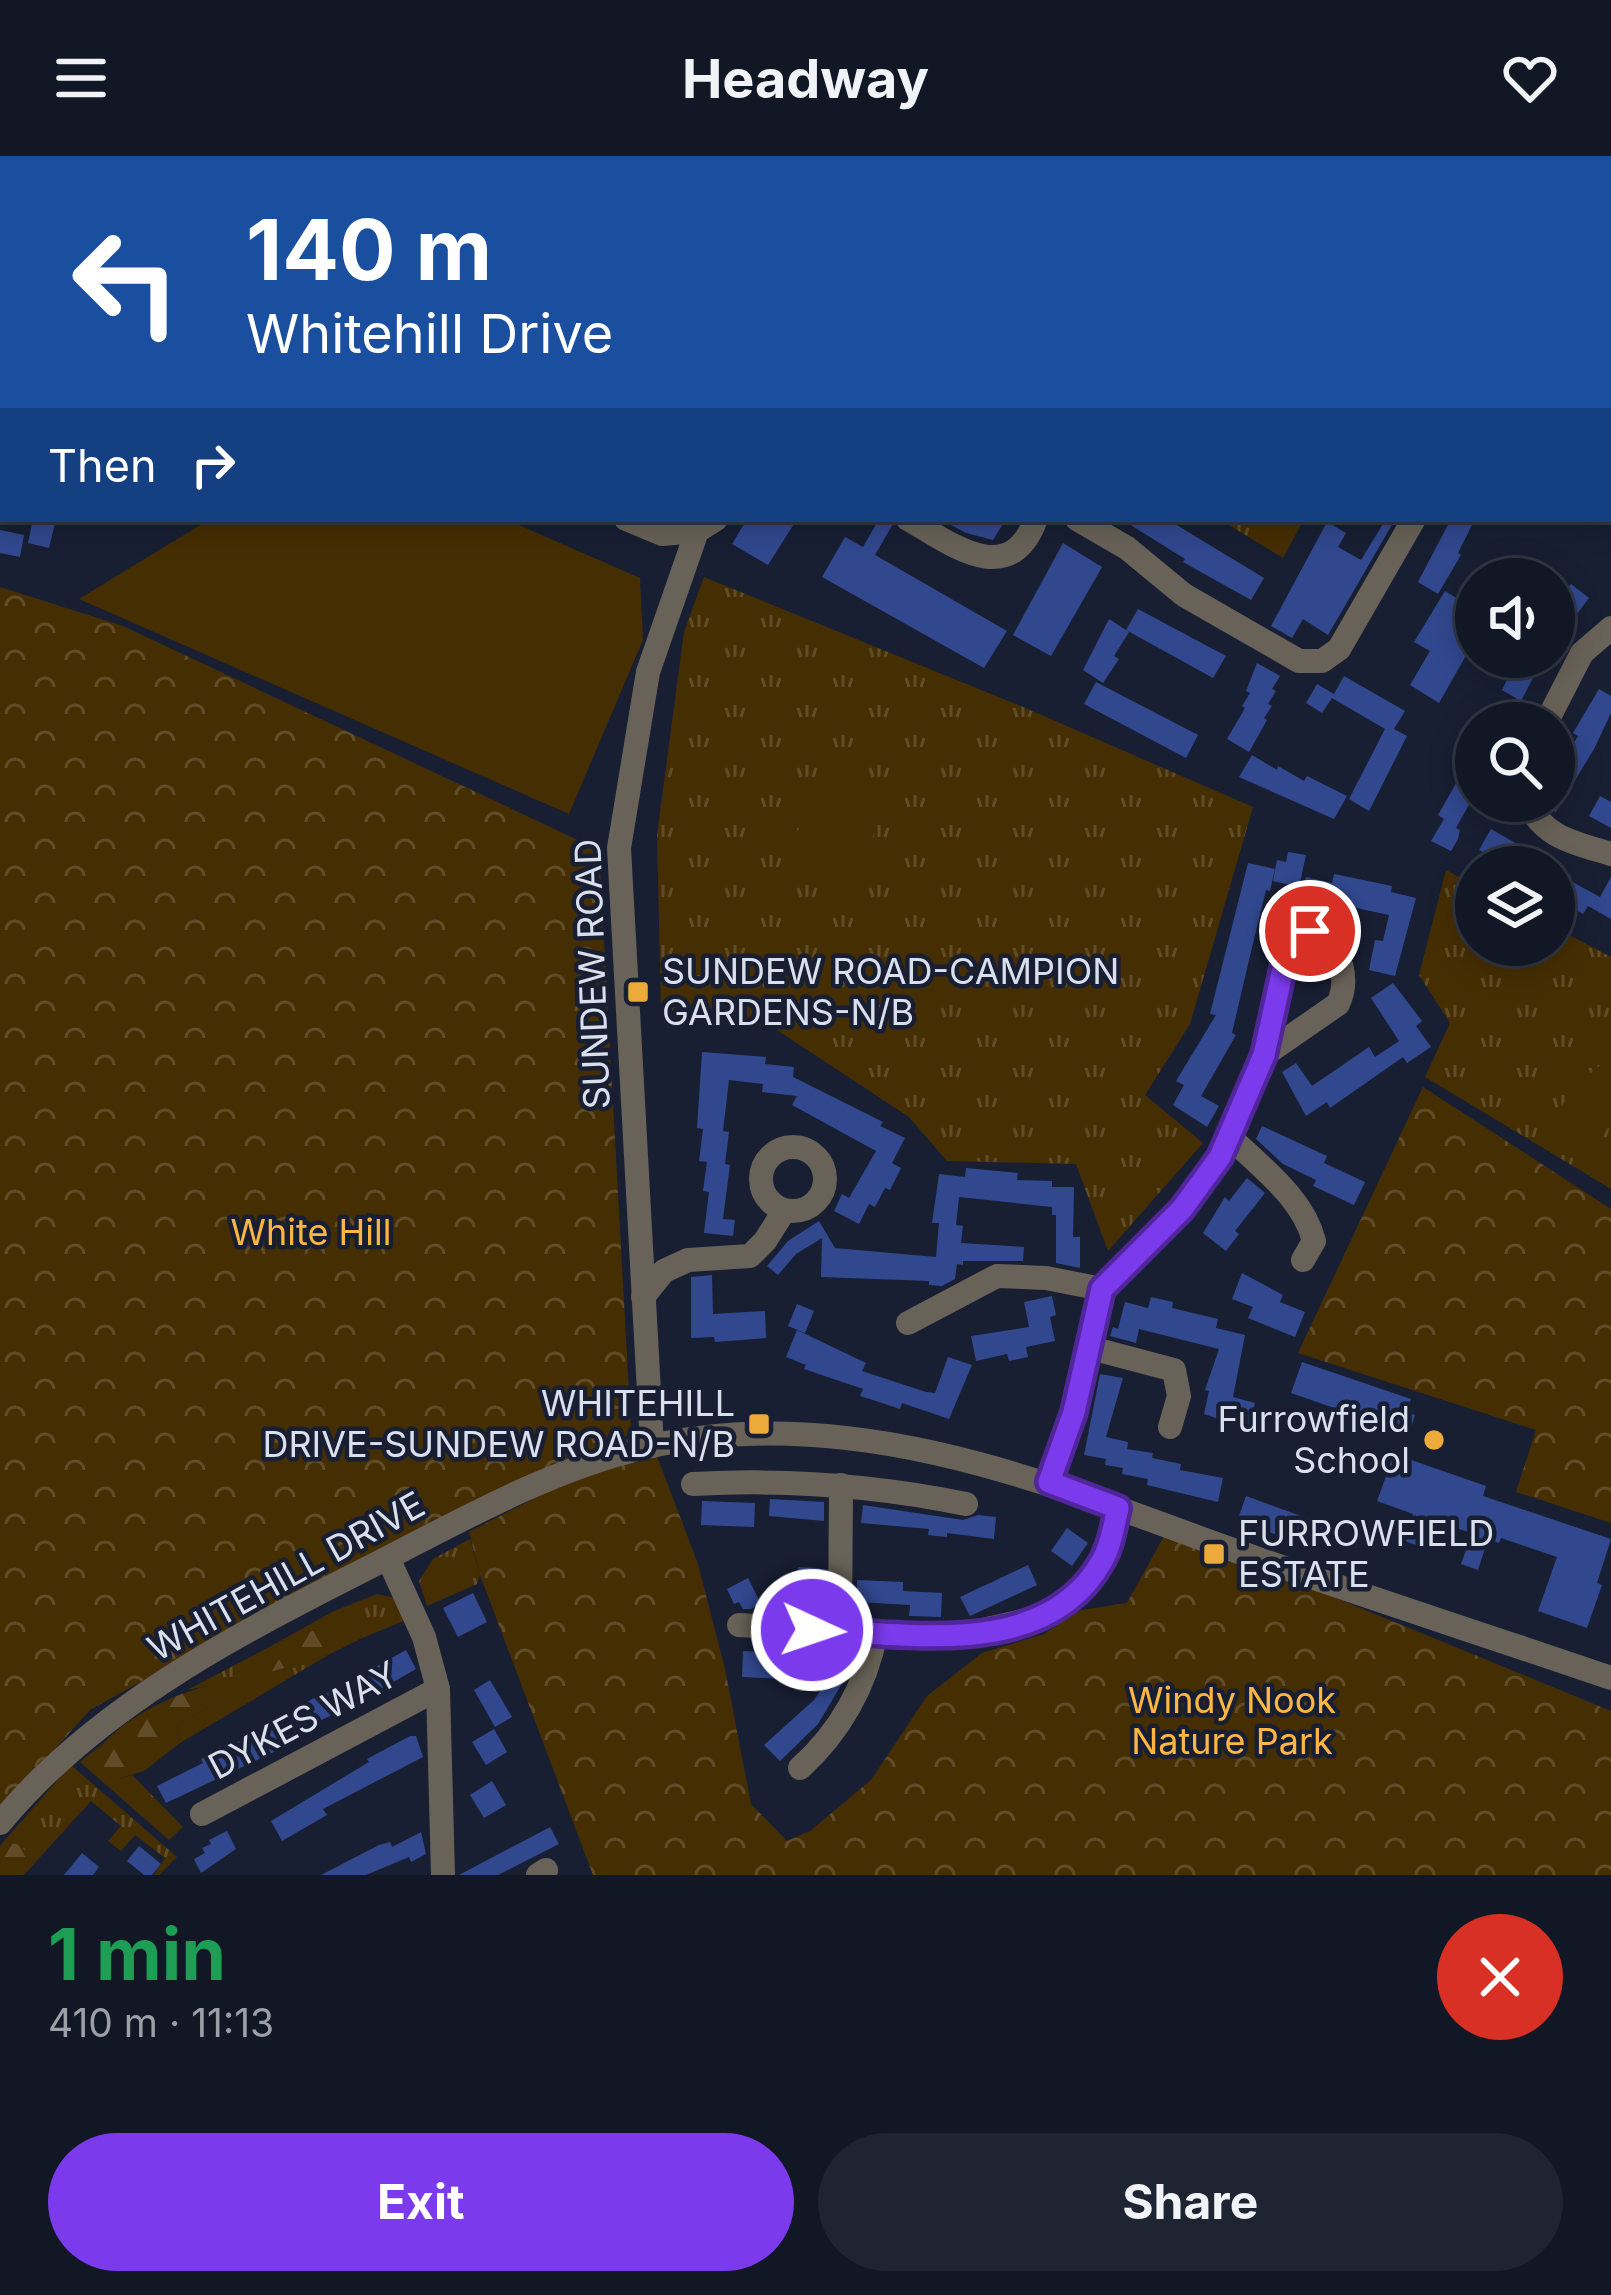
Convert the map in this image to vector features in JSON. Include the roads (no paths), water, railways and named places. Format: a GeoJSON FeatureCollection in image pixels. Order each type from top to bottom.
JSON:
{"type":"FeatureCollection","features":[{"type":"Feature","properties":{"kind":"street"},"geometry":{"type":"LineString","coordinates":[[633,522],[662,534],[706,525]]}},
{"type":"Feature","properties":{"kind":"street"},"geometry":{"type":"LineString","coordinates":[[913,522],[975,558],[996,558],[1018,547],[1034,522]]}},
{"type":"Feature","properties":{"kind":"street"},"geometry":{"type":"LineString","coordinates":[[1082,522],[1127,548],[1184,595],[1299,661],[1312,663],[1339,649],[1412,522]]}},
{"type":"Feature","properties":{"kind":"street","name":"SUNDEW ROAD"},"geometry":{"type":"LineString","coordinates":[[652,1446],[619,848],[648,672],[706,525]]}},
{"type":"Feature","properties":{"kind":"street"},"geometry":{"type":"LineString","coordinates":[[1557,702],[1582,652],[1611,628]]}},
{"type":"Feature","properties":{"kind":"street"},"geometry":{"type":"LineString","coordinates":[[1538,822],[1556,836],[1611,854]]}},
{"type":"Feature","properties":{"kind":"street"},"geometry":{"type":"LineString","coordinates":[[1049,1482],[1074,1412],[1102,1289],[1182,1209],[1220,1157],[1264,1055],[1288,946],[1310,931],[1324,934],[1342,965],[1343,996],[1339,1004],[1264,1055]]}},
{"type":"Feature","properties":{"kind":"street"},"geometry":{"type":"LineString","coordinates":[[1229,1136],[1309,1220],[1314,1240],[1304,1260]]}},
{"type":"Feature","properties":{"kind":"street"},"geometry":{"type":"LineString","coordinates":[[643,1297],[664,1271],[688,1260],[750,1256],[784,1211]]}},
{"type":"Feature","properties":{"kind":"street"},"geometry":{"type":"LineString","coordinates":[[908,1323],[997,1276],[1046,1278],[1102,1289]]}},
{"type":"Feature","properties":{"kind":"street"},"geometry":{"type":"LineString","coordinates":[[1087,1348],[1174,1370],[1179,1396],[1170,1426]]}},
{"type":"Feature","properties":{"kind":"street","name":"WHITEHILL DRIVE"},"geometry":{"type":"LineString","coordinates":[[0,1823],[57,1761],[104,1723],[271,1618],[564,1474],[652,1446],[699,1438],[818,1435],[946,1455],[1049,1482],[1611,1678]]}},
{"type":"Feature","properties":{"kind":"street"},"geometry":{"type":"LineString","coordinates":[[693,1484],[775,1480],[966,1504]]}},
{"type":"Feature","properties":{"kind":"street"},"geometry":{"type":"LineString","coordinates":[[841,1485],[841,1630]]}},
{"type":"Feature","properties":{"kind":"street"},"geometry":{"type":"LineString","coordinates":[[739,1624],[948,1638],[984,1633],[1052,1611],[1084,1587],[1105,1558],[1118,1508]]}},
{"type":"Feature","properties":{"kind":"street","name":"DYKES WAY"},"geometry":{"type":"LineString","coordinates":[[388,1558],[424,1637],[438,1689],[443,1875]]}},
{"type":"Feature","properties":{"kind":"street"},"geometry":{"type":"LineString","coordinates":[[800,1768],[838,1730],[871,1659],[876,1633]]}},
{"type":"Feature","properties":{"kind":"street","name":"DYKES WAY"},"geometry":{"type":"LineString","coordinates":[[202,1814],[438,1689]]}},
{"type":"Feature","properties":{"kind":"place","name":"SUNDEW ROAD-CAMPION GARDENS-N/B"},"geometry":{"type":"Point","coordinates":[638,992]}},
{"type":"Feature","properties":{"kind":"place","name":"WHITEHILL DRIVE-SUNDEW ROAD-N/B"},"geometry":{"type":"Point","coordinates":[759,1424]}},
{"type":"Feature","properties":{"kind":"place","name":"Furrowfield School"},"geometry":{"type":"Point","coordinates":[1434,1440]}},
{"type":"Feature","properties":{"kind":"place","name":"FURROWFIELD ESTATE"},"geometry":{"type":"Point","coordinates":[1214,1554]}},
{"type":"Feature","properties":{"kind":"park label","name":"White Hill"},"geometry":{"type":"Point","coordinates":[311,1232]}},
{"type":"Feature","properties":{"kind":"park label","name":"Windy Nook Nature Park"},"geometry":{"type":"Point","coordinates":[1232,1720]}}]}
